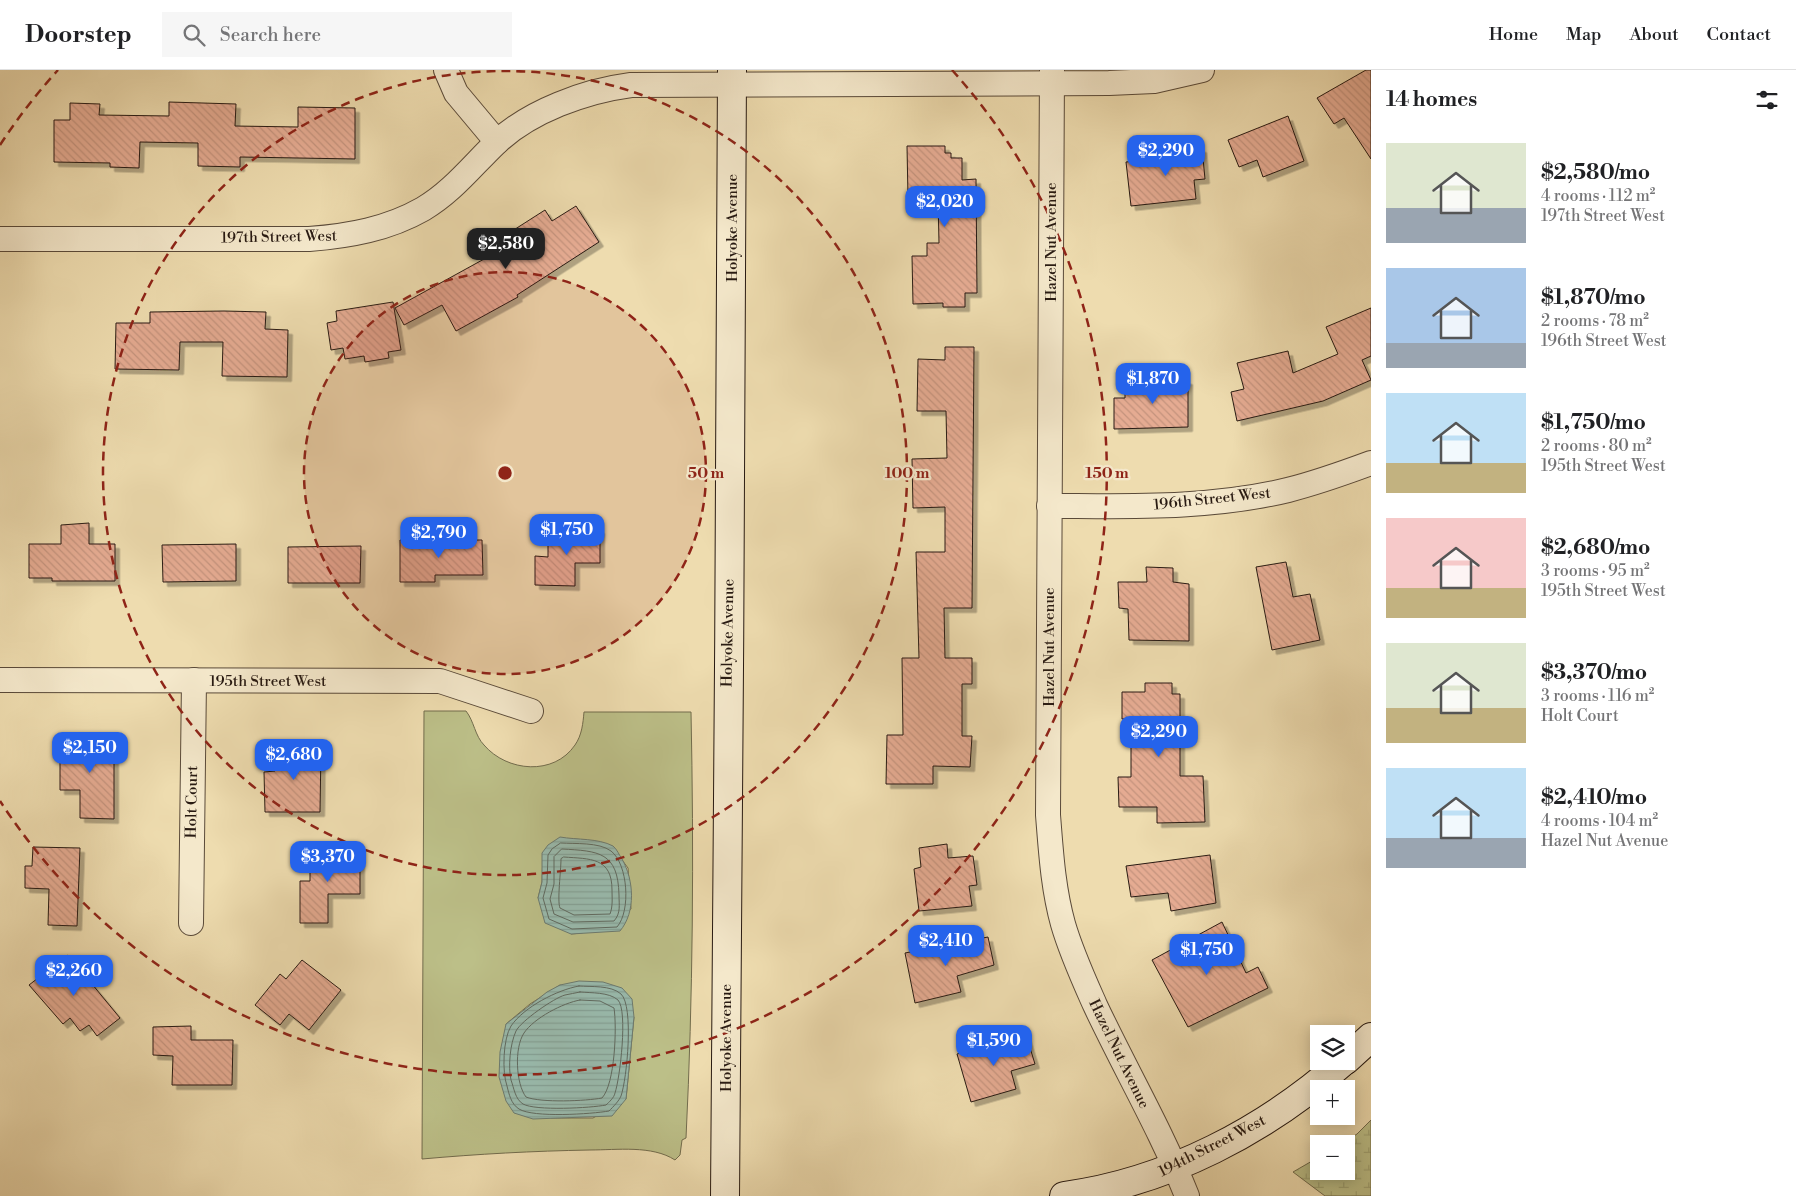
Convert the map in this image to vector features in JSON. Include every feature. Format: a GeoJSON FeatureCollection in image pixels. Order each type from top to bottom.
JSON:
{"type":"FeatureCollection","features":[{"type":"Feature","properties":{"kind":"street"},"geometry":{"type":"LineString","coordinates":[[446,70],[456,93],[497,142]]}},
{"type":"Feature","properties":{"kind":"street","name":"197th Street West"},"geometry":{"type":"LineString","coordinates":[[0,239],[309,238],[359,233],[394,222],[422,209],[455,186],[497,142],[529,120],[579,96],[606,88],[732,77],[1052,77],[1154,81],[1202,70]]}},
{"type":"Feature","properties":{"kind":"street","name":"Holyoke Avenue"},"geometry":{"type":"LineString","coordinates":[[725,1196],[726,792],[732,456],[732,77]]}},
{"type":"Feature","properties":{"kind":"street","name":"Hazel Nut Avenue"},"geometry":{"type":"LineString","coordinates":[[1052,77],[1048,816],[1052,872],[1063,924],[1076,964],[1176,1168],[1186,1196]]}},
{"type":"Feature","properties":{"kind":"street","name":"196th Street West"},"geometry":{"type":"LineString","coordinates":[[1049,506],[1147,506],[1210,502],[1287,490],[1371,463]]}},
{"type":"Feature","properties":{"kind":"street","name":"195th Street West"},"geometry":{"type":"LineString","coordinates":[[0,680],[440,681],[531,711]]}},
{"type":"Feature","properties":{"kind":"street","name":"Holt Court"},"geometry":{"type":"LineString","coordinates":[[191,924],[194,680]]}},
{"type":"Feature","properties":{"kind":"street","name":"194th Street West"},"geometry":{"type":"LineString","coordinates":[[1355,1051],[1371,1037]]}},
{"type":"Feature","properties":{"kind":"street","name":"194th Street West"},"geometry":{"type":"LineString","coordinates":[[1064,1196],[1145,1178],[1176,1168],[1262,1122],[1321,1083],[1335,1070]]}},
{"type":"Feature","properties":{"kind":"green space"},"geometry":{"type":"Polygon","coordinates":[[[424,711],[466,711],[481,741],[494,754],[505,761],[530,767],[543,766],[555,762],[566,755],[579,737],[583,725],[584,712],[691,712],[693,872],[690,1032],[686,1138],[682,1140],[680,1155],[675,1160],[656,1152],[623,1149],[485,1154],[422,1159],[424,711]],[[573,839],[543,853],[542,882],[538,898],[571,934],[582,933],[631,909],[628,868],[622,860],[585,840],[573,839]],[[560,985],[530,1004],[506,1024],[551,1118],[593,1118],[626,1099],[634,1017],[560,985]]]}},
{"type":"Feature","properties":{"kind":"green space"},"geometry":{"type":"Polygon","coordinates":[[[1371,1120],[1371,1196],[1325,1196],[1293,1172],[1310,1162],[1310,1180],[1355,1180],[1355,1135],[1371,1120]]]}},
{"type":"Feature","properties":{"kind":"water"},"geometry":{"type":"Polygon","coordinates":[[[560,837],[607,843],[617,850],[629,876],[632,896],[629,915],[620,931],[571,934],[545,923],[538,898],[542,882],[542,853],[548,845],[560,837]]]}},
{"type":"Feature","properties":{"kind":"water"},"geometry":{"type":"Polygon","coordinates":[[[579,981],[603,982],[622,988],[632,999],[634,1017],[626,1099],[612,1116],[533,1119],[514,1113],[506,1101],[499,1077],[500,1052],[506,1024],[547,992],[560,985],[579,981]]]}},
{"type":"Feature","properties":{"kind":"building"},"geometry":{"type":"Polygon","coordinates":[[[1366,70],[1371,70],[1371,159],[1344,118],[1334,124],[1317,98],[1366,70]]]}},
{"type":"Feature","properties":{"kind":"building"},"geometry":{"type":"Polygon","coordinates":[[[169,102],[236,104],[235,126],[298,127],[298,107],[355,108],[355,159],[240,157],[240,167],[198,166],[198,143],[140,142],[139,168],[110,167],[110,163],[54,162],[54,120],[70,120],[70,103],[100,104],[99,115],[169,116],[169,102]]]}},
{"type":"Feature","properties":{"kind":"building"},"geometry":{"type":"Polygon","coordinates":[[[1288,116],[1304,161],[1263,177],[1257,160],[1239,167],[1228,140],[1288,116]]]}},
{"type":"Feature","properties":{"kind":"building"},"geometry":{"type":"Polygon","coordinates":[[[907,146],[945,146],[945,153],[951,153],[951,158],[962,158],[962,180],[976,179],[977,293],[965,293],[965,307],[943,307],[943,303],[913,304],[912,256],[927,256],[927,243],[939,243],[938,198],[908,198],[907,146]]]}},
{"type":"Feature","properties":{"kind":"building"},"geometry":{"type":"Polygon","coordinates":[[[1202,148],[1205,179],[1194,180],[1196,199],[1131,206],[1126,162],[1160,158],[1159,150],[1202,148]]]}},
{"type":"Feature","properties":{"kind":"building"},"geometry":{"type":"Polygon","coordinates":[[[576,206],[599,242],[517,295],[518,297],[456,331],[442,305],[404,325],[395,308],[515,242],[509,233],[545,210],[552,221],[576,206]]]}},
{"type":"Feature","properties":{"kind":"building"},"geometry":{"type":"Polygon","coordinates":[[[393,302],[401,350],[388,352],[389,358],[365,362],[364,356],[345,359],[343,348],[331,350],[327,323],[337,321],[336,311],[393,302]]]}},
{"type":"Feature","properties":{"kind":"building"},"geometry":{"type":"Polygon","coordinates":[[[1371,308],[1371,356],[1362,360],[1371,380],[1323,401],[1237,421],[1231,392],[1244,389],[1237,363],[1288,351],[1293,373],[1338,354],[1326,327],[1371,308]]]}},
{"type":"Feature","properties":{"kind":"building"},"geometry":{"type":"Polygon","coordinates":[[[150,312],[266,312],[265,329],[288,330],[287,377],[222,376],[223,342],[180,342],[179,370],[115,369],[116,323],[150,323],[150,312]]]}},
{"type":"Feature","properties":{"kind":"building"},"geometry":{"type":"Polygon","coordinates":[[[945,347],[974,347],[972,608],[944,608],[945,658],[972,658],[972,684],[962,684],[962,736],[972,736],[970,767],[933,766],[933,784],[886,784],[887,735],[903,735],[902,658],[919,658],[916,552],[945,552],[945,507],[913,508],[912,459],[947,458],[946,411],[917,411],[918,359],[945,360],[945,347]]]}},
{"type":"Feature","properties":{"kind":"building"},"geometry":{"type":"Polygon","coordinates":[[[1125,380],[1188,380],[1188,427],[1114,429],[1114,398],[1125,398],[1125,380]]]}},
{"type":"Feature","properties":{"kind":"building"},"geometry":{"type":"Polygon","coordinates":[[[89,523],[89,544],[115,544],[115,581],[52,581],[52,578],[29,578],[29,544],[61,544],[61,525],[89,523]]]}},
{"type":"Feature","properties":{"kind":"building"},"geometry":{"type":"Polygon","coordinates":[[[548,529],[600,529],[600,563],[575,563],[575,586],[535,585],[535,556],[548,557],[548,529]]]}},
{"type":"Feature","properties":{"kind":"building"},"geometry":{"type":"Polygon","coordinates":[[[400,540],[482,540],[483,575],[435,575],[435,582],[400,582],[400,540]]]}},
{"type":"Feature","properties":{"kind":"building"},"geometry":{"type":"Polygon","coordinates":[[[236,544],[236,581],[163,582],[162,545],[236,544]]]}},
{"type":"Feature","properties":{"kind":"building"},"geometry":{"type":"Polygon","coordinates":[[[361,546],[360,583],[288,583],[288,547],[361,546]]]}},
{"type":"Feature","properties":{"kind":"building"},"geometry":{"type":"Polygon","coordinates":[[[1286,562],[1293,597],[1310,594],[1320,640],[1272,650],[1256,567],[1286,562]]]}},
{"type":"Feature","properties":{"kind":"building"},"geometry":{"type":"Polygon","coordinates":[[[1146,567],[1173,568],[1173,582],[1189,584],[1189,641],[1129,640],[1128,609],[1119,608],[1118,582],[1147,582],[1146,567]]]}},
{"type":"Feature","properties":{"kind":"building"},"geometry":{"type":"Polygon","coordinates":[[[1145,683],[1172,683],[1172,694],[1180,694],[1180,776],[1203,776],[1205,822],[1157,823],[1157,807],[1119,807],[1118,777],[1131,777],[1131,719],[1122,719],[1122,692],[1145,692],[1145,683]]]}},
{"type":"Feature","properties":{"kind":"building"},"geometry":{"type":"Polygon","coordinates":[[[60,737],[114,737],[114,819],[80,818],[80,790],[60,790],[60,737]]]}},
{"type":"Feature","properties":{"kind":"building"},"geometry":{"type":"Polygon","coordinates":[[[275,747],[321,748],[320,812],[265,812],[264,772],[275,771],[275,747]]]}},
{"type":"Feature","properties":{"kind":"building"},"geometry":{"type":"Polygon","coordinates":[[[947,844],[948,858],[973,856],[977,885],[969,886],[972,906],[919,911],[914,869],[921,867],[919,848],[947,844]]]}},
{"type":"Feature","properties":{"kind":"building"},"geometry":{"type":"Polygon","coordinates":[[[33,847],[80,848],[77,926],[48,925],[49,889],[25,888],[25,866],[32,866],[33,847]]]}},
{"type":"Feature","properties":{"kind":"building"},"geometry":{"type":"Polygon","coordinates":[[[310,851],[360,851],[360,894],[328,894],[328,923],[300,923],[300,881],[310,881],[310,851]]]}},
{"type":"Feature","properties":{"kind":"building"},"geometry":{"type":"Polygon","coordinates":[[[1210,855],[1216,903],[1171,911],[1168,893],[1131,897],[1126,866],[1210,855]]]}},
{"type":"Feature","properties":{"kind":"building"},"geometry":{"type":"Polygon","coordinates":[[[1222,922],[1246,973],[1258,967],[1268,988],[1188,1027],[1152,960],[1222,922]]]}},
{"type":"Feature","properties":{"kind":"building"},"geometry":{"type":"Polygon","coordinates":[[[988,937],[994,965],[957,976],[961,992],[915,1003],[905,953],[988,937]]]}},
{"type":"Feature","properties":{"kind":"building"},"geometry":{"type":"Polygon","coordinates":[[[68,955],[120,1018],[97,1036],[89,1025],[80,1031],[70,1018],[63,1024],[29,985],[68,955]]]}},
{"type":"Feature","properties":{"kind":"building"},"geometry":{"type":"Polygon","coordinates":[[[302,960],[341,990],[309,1030],[289,1014],[280,1025],[255,1005],[280,974],[286,979],[302,960]]]}},
{"type":"Feature","properties":{"kind":"building"},"geometry":{"type":"Polygon","coordinates":[[[191,1026],[191,1040],[233,1040],[232,1085],[172,1085],[173,1056],[153,1055],[153,1027],[191,1026]]]}},
{"type":"Feature","properties":{"kind":"building"},"geometry":{"type":"Polygon","coordinates":[[[1026,1035],[1035,1064],[1011,1071],[1016,1089],[971,1102],[957,1054],[1026,1035]]]}}]}
